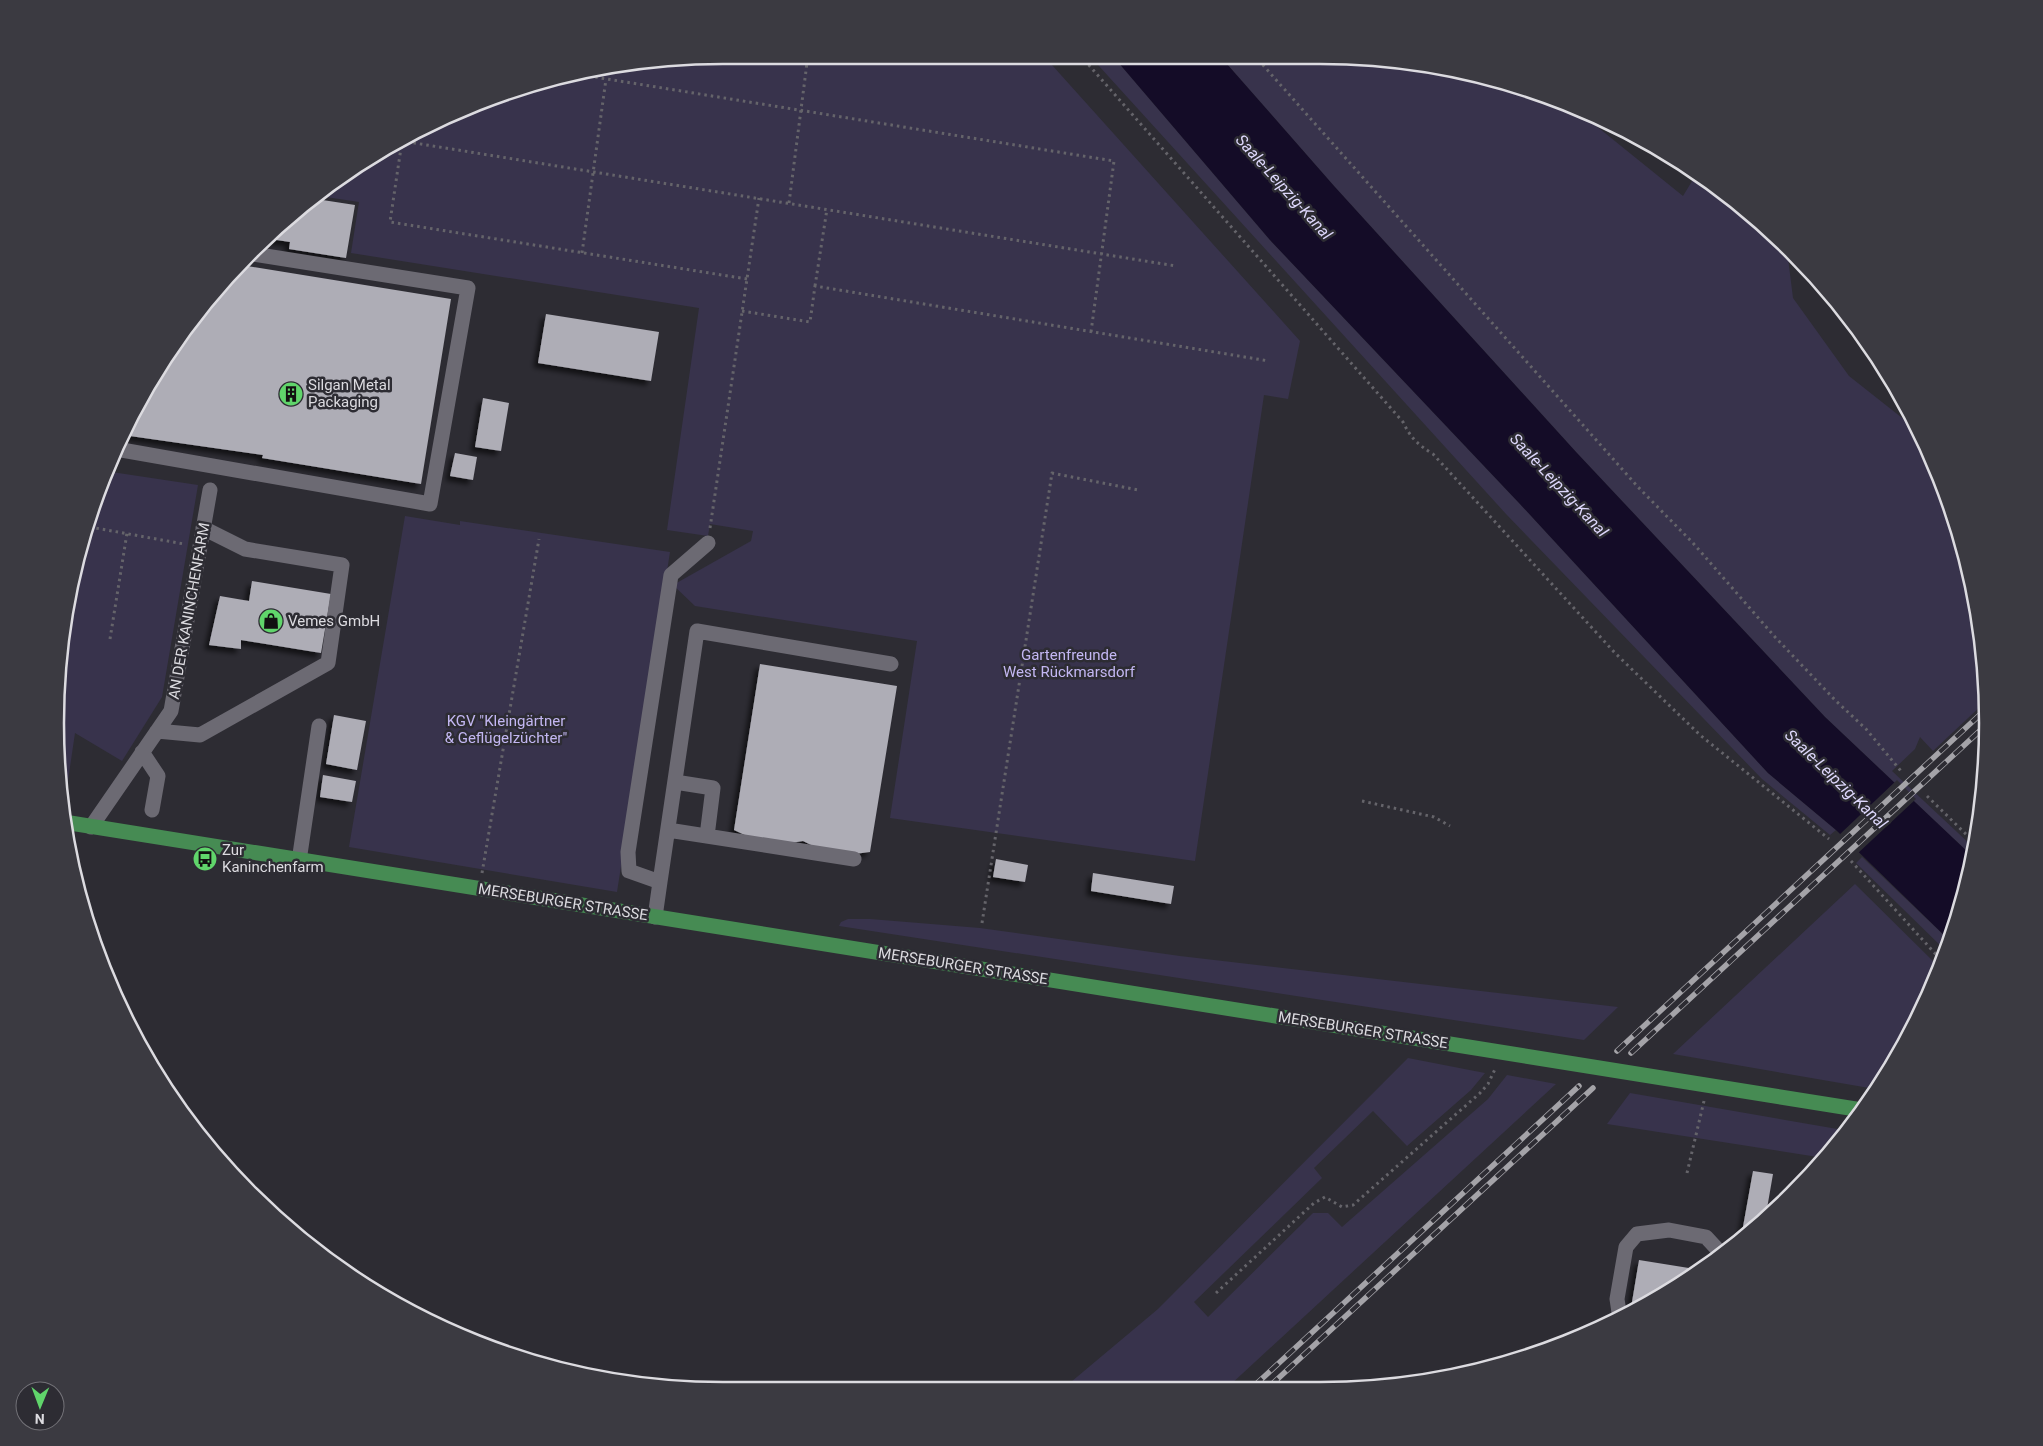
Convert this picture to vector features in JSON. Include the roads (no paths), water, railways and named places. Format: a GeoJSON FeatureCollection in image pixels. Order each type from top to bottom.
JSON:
{"type":"FeatureCollection","features":[{"type":"Feature","properties":{"kind":"main road","name":"MERSEBURGER STRASSE"},"geometry":{"type":"LineString","coordinates":[[71,823],[1854,1109]]}},
{"type":"Feature","properties":{"kind":"street"},"geometry":{"type":"LineString","coordinates":[[123,450],[430,504],[468,288],[259,255]]}},
{"type":"Feature","properties":{"kind":"street","name":"AN DER KANINCHENFARM"},"geometry":{"type":"LineString","coordinates":[[91,826],[171,711],[210,490]]}},
{"type":"Feature","properties":{"kind":"street"},"geometry":{"type":"LineString","coordinates":[[157,731],[200,735],[328,663],[342,565],[245,549],[203,528]]}},
{"type":"Feature","properties":{"kind":"street"},"geometry":{"type":"LineString","coordinates":[[660,882],[629,871],[628,852],[671,575],[708,543]]}},
{"type":"Feature","properties":{"kind":"street"},"geometry":{"type":"LineString","coordinates":[[655,917],[697,632],[891,664]]}},
{"type":"Feature","properties":{"kind":"street"},"geometry":{"type":"LineString","coordinates":[[298,860],[319,726]]}},
{"type":"Feature","properties":{"kind":"street"},"geometry":{"type":"LineString","coordinates":[[142,752],[158,776],[152,810]]}},
{"type":"Feature","properties":{"kind":"street"},"geometry":{"type":"LineString","coordinates":[[675,782],[713,788],[707,836]]}},
{"type":"Feature","properties":{"kind":"street"},"geometry":{"type":"LineString","coordinates":[[668,830],[854,859]]}},
{"type":"Feature","properties":{"kind":"street"},"geometry":{"type":"LineString","coordinates":[[1619,1310],[1617,1300],[1626,1247],[1637,1234],[1669,1230],[1706,1237],[1717,1249]]}},
{"type":"Feature","properties":{"kind":"water","name":"Saale-Leipzig-Kanal"},"geometry":{"type":"Polygon","coordinates":[[[1120,64],[1227,64],[1334,186],[1576,452],[1825,717],[1967,851],[1957,894],[1944,935],[1836,830],[1768,773],[1520,504],[1270,240],[1120,64]]]}},
{"type":"Feature","properties":{"kind":"railway"},"geometry":{"type":"LineString","coordinates":[[1617,1051],[1979,716]]}},
{"type":"Feature","properties":{"kind":"railway"},"geometry":{"type":"LineString","coordinates":[[1631,1053],[1979,732]]}},
{"type":"Feature","properties":{"kind":"railway"},"geometry":{"type":"LineString","coordinates":[[1258,1382],[1579,1086]]}},
{"type":"Feature","properties":{"kind":"railway"},"geometry":{"type":"LineString","coordinates":[[1274,1382],[1593,1088]]}},
{"type":"Feature","properties":{"kind":"place","name":"Silgan Metal Packaging"},"geometry":{"type":"Point","coordinates":[291,394]}},
{"type":"Feature","properties":{"kind":"place","name":"Vemes GmbH"},"geometry":{"type":"Point","coordinates":[271,621]}},
{"type":"Feature","properties":{"kind":"place","name":"Zur Kaninchenfarm"},"geometry":{"type":"Point","coordinates":[205,859]}},
{"type":"Feature","properties":{"kind":"park label","name":"Gartenfreunde West Rückmarsdorf"},"geometry":{"type":"Point","coordinates":[1069,664]}},
{"type":"Feature","properties":{"kind":"park label","name":"KGV \"Kleingärtner & Geflügelzüchter\""},"geometry":{"type":"Point","coordinates":[506,730]}}]}
